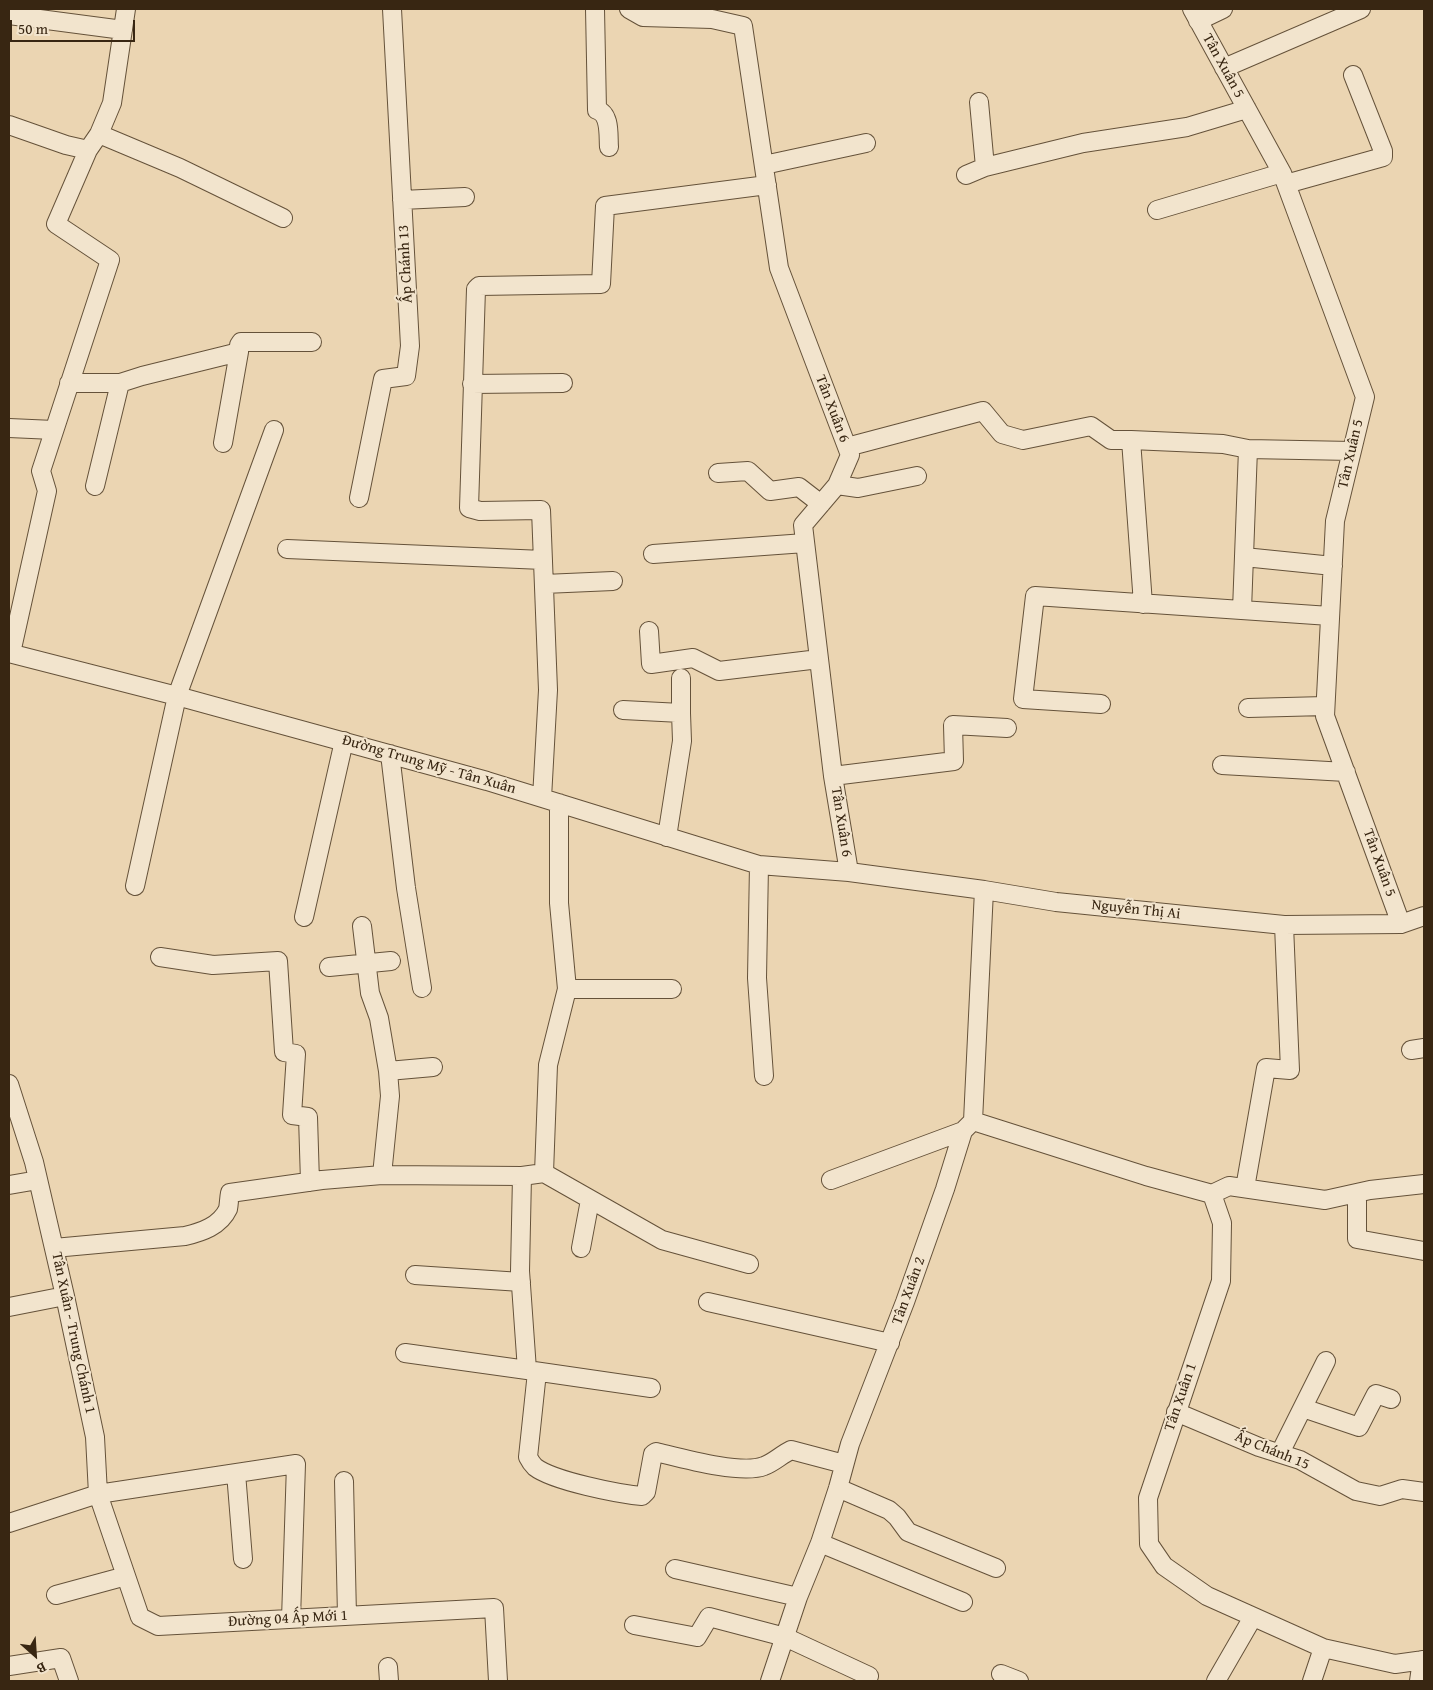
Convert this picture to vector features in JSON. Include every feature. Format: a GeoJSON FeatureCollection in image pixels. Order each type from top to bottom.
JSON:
{"type":"FeatureCollection","features":[{"type":"Feature","properties":{"kind":"street"},"geometry":{"type":"LineString","coordinates":[[10,653],[47,491],[41,471],[110,260],[56,224],[88,150],[99,134],[112,103],[126,9]]}},
{"type":"Feature","properties":{"kind":"street","name":"Ấp Chánh 13"},"geometry":{"type":"LineString","coordinates":[[359,498],[383,379],[406,376],[410,346],[392,9]]}},
{"type":"Feature","properties":{"kind":"street"},"geometry":{"type":"LineString","coordinates":[[595,9],[597,110],[601,111],[607,122],[609,147]]}},
{"type":"Feature","properties":{"kind":"street","name":"Tân Xuân 6"},"geometry":{"type":"LineString","coordinates":[[629,9],[642,17],[712,19],[742,17],[779,268],[850,456],[837,485],[803,525],[833,776],[849,872]]}},
{"type":"Feature","properties":{"kind":"street"},"geometry":{"type":"LineString","coordinates":[[1195,15],[1223,9]]}},
{"type":"Feature","properties":{"kind":"street"},"geometry":{"type":"LineString","coordinates":[[1224,68],[1361,9]]}},
{"type":"Feature","properties":{"kind":"street"},"geometry":{"type":"LineString","coordinates":[[9,15],[123,30]]}},
{"type":"Feature","properties":{"kind":"street","name":"Tân Xuân 5"},"geometry":{"type":"LineString","coordinates":[[1195,15],[1284,179],[1365,397],[1335,521],[1325,716],[1401,924]]}},
{"type":"Feature","properties":{"kind":"street"},"geometry":{"type":"LineString","coordinates":[[1157,210],[1284,179],[1383,158],[1383,151],[1353,75]]}},
{"type":"Feature","properties":{"kind":"street"},"geometry":{"type":"LineString","coordinates":[[980,102],[986,168]]}},
{"type":"Feature","properties":{"kind":"street"},"geometry":{"type":"LineString","coordinates":[[966,175],[1083,143],[1188,127],[1247,109]]}},
{"type":"Feature","properties":{"kind":"street"},"geometry":{"type":"LineString","coordinates":[[9,125],[66,145],[88,150]]}},
{"type":"Feature","properties":{"kind":"street"},"geometry":{"type":"LineString","coordinates":[[99,134],[180,168],[283,218]]}},
{"type":"Feature","properties":{"kind":"street"},"geometry":{"type":"LineString","coordinates":[[764,165],[866,143]]}},
{"type":"Feature","properties":{"kind":"street"},"geometry":{"type":"LineString","coordinates":[[542,798],[548,690],[541,510],[480,511],[469,508],[477,286],[601,284],[605,206],[767,185]]}},
{"type":"Feature","properties":{"kind":"street"},"geometry":{"type":"LineString","coordinates":[[402,200],[465,197]]}},
{"type":"Feature","properties":{"kind":"street"},"geometry":{"type":"LineString","coordinates":[[223,443],[239,344],[241,342],[312,342]]}},
{"type":"Feature","properties":{"kind":"street"},"geometry":{"type":"LineString","coordinates":[[69,383],[120,384],[142,376],[239,352]]}},
{"type":"Feature","properties":{"kind":"street"},"geometry":{"type":"LineString","coordinates":[[472,384],[563,383]]}},
{"type":"Feature","properties":{"kind":"street"},"geometry":{"type":"LineString","coordinates":[[95,486],[120,384]]}},
{"type":"Feature","properties":{"kind":"street"},"geometry":{"type":"LineString","coordinates":[[847,447],[983,411],[1002,434],[1023,440],[1091,426],[1112,440],[1223,444],[1248,449],[1352,451]]}},
{"type":"Feature","properties":{"kind":"street"},"geometry":{"type":"LineString","coordinates":[[9,428],[54,430]]}},
{"type":"Feature","properties":{"kind":"street"},"geometry":{"type":"LineString","coordinates":[[135,886],[177,696],[274,430]]}},
{"type":"Feature","properties":{"kind":"street"},"geometry":{"type":"LineString","coordinates":[[1131,440],[1143,604]]}},
{"type":"Feature","properties":{"kind":"street"},"geometry":{"type":"LineString","coordinates":[[1242,610],[1248,449]]}},
{"type":"Feature","properties":{"kind":"street"},"geometry":{"type":"LineString","coordinates":[[718,474],[748,471],[770,491],[799,487],[821,504]]}},
{"type":"Feature","properties":{"kind":"street"},"geometry":{"type":"LineString","coordinates":[[837,485],[858,488],[917,476]]}},
{"type":"Feature","properties":{"kind":"street"},"geometry":{"type":"LineString","coordinates":[[653,554],[805,543]]}},
{"type":"Feature","properties":{"kind":"street"},"geometry":{"type":"LineString","coordinates":[[287,548],[543,560]]}},
{"type":"Feature","properties":{"kind":"street"},"geometry":{"type":"LineString","coordinates":[[1244,557],[1333,566]]}},
{"type":"Feature","properties":{"kind":"street"},"geometry":{"type":"LineString","coordinates":[[544,584],[613,581]]}},
{"type":"Feature","properties":{"kind":"street"},"geometry":{"type":"LineString","coordinates":[[1102,704],[1024,699],[1035,596],[1330,616]]}},
{"type":"Feature","properties":{"kind":"street"},"geometry":{"type":"LineString","coordinates":[[648,631],[651,664],[693,658],[719,672],[819,659]]}},
{"type":"Feature","properties":{"kind":"street","name":"Đường Trung Mỹ - Tân Xuân"},"geometry":{"type":"LineString","coordinates":[[10,653],[390,754],[559,803],[759,865],[849,872]]}},
{"type":"Feature","properties":{"kind":"street"},"geometry":{"type":"LineString","coordinates":[[667,836],[682,741],[681,678]]}},
{"type":"Feature","properties":{"kind":"street"},"geometry":{"type":"LineString","coordinates":[[1248,708],[1326,706]]}},
{"type":"Feature","properties":{"kind":"street"},"geometry":{"type":"LineString","coordinates":[[623,710],[682,713]]}},
{"type":"Feature","properties":{"kind":"street"},"geometry":{"type":"LineString","coordinates":[[833,776],[954,761],[953,726],[1007,728]]}},
{"type":"Feature","properties":{"kind":"street"},"geometry":{"type":"LineString","coordinates":[[304,916],[344,741]]}},
{"type":"Feature","properties":{"kind":"street"},"geometry":{"type":"LineString","coordinates":[[390,754],[406,888],[422,988]]}},
{"type":"Feature","properties":{"kind":"street"},"geometry":{"type":"LineString","coordinates":[[1222,765],[1346,772]]}},
{"type":"Feature","properties":{"kind":"street"},"geometry":{"type":"LineString","coordinates":[[544,1173],[548,1065],[567,989],[560,903],[559,803]]}},
{"type":"Feature","properties":{"kind":"street"},"geometry":{"type":"LineString","coordinates":[[759,865],[757,978],[764,1076]]}},
{"type":"Feature","properties":{"kind":"street","name":"Nguyễn Thị Ai"},"geometry":{"type":"LineString","coordinates":[[849,872],[984,890],[1056,902],[1284,925],[1401,924],[1424,916]]}},
{"type":"Feature","properties":{"kind":"street","name":"Tân Xuân 2"},"geometry":{"type":"LineString","coordinates":[[770,1681],[798,1597],[820,1543],[850,1444],[890,1343],[968,1126],[984,890]]}},
{"type":"Feature","properties":{"kind":"street"},"geometry":{"type":"LineString","coordinates":[[1245,1188],[1266,1068],[1290,1070],[1284,925]]}},
{"type":"Feature","properties":{"kind":"street"},"geometry":{"type":"LineString","coordinates":[[362,926],[370,993],[379,1018],[388,1071],[390,1096],[382,1175]]}},
{"type":"Feature","properties":{"kind":"street"},"geometry":{"type":"LineString","coordinates":[[160,957],[213,965],[278,961],[284,1052],[296,1054],[292,1115],[308,1117],[310,1182]]}},
{"type":"Feature","properties":{"kind":"street"},"geometry":{"type":"LineString","coordinates":[[329,967],[392,961]]}},
{"type":"Feature","properties":{"kind":"street"},"geometry":{"type":"LineString","coordinates":[[567,989],[672,989]]}},
{"type":"Feature","properties":{"kind":"street"},"geometry":{"type":"LineString","coordinates":[[388,1071],[433,1068]]}},
{"type":"Feature","properties":{"kind":"street","name":"Tân Xuân - Trung Chánh 1"},"geometry":{"type":"LineString","coordinates":[[9,1084],[34,1162],[65,1296],[95,1437],[98,1494]]}},
{"type":"Feature","properties":{"kind":"street"},"geometry":{"type":"LineString","coordinates":[[831,1180],[968,1126],[1212,1194],[1229,1186],[1325,1200],[1357,1193],[1424,1184]]}},
{"type":"Feature","properties":{"kind":"street"},"geometry":{"type":"LineString","coordinates":[[54,1248],[185,1236],[204,1231],[220,1220],[228,1208],[230,1193],[310,1182],[382,1175],[522,1176],[544,1173],[662,1240],[749,1264]]}},
{"type":"Feature","properties":{"kind":"street"},"geometry":{"type":"LineString","coordinates":[[522,1176],[521,1282],[532,1371],[528,1458],[534,1466],[568,1481],[642,1496],[646,1492],[653,1454],[656,1452],[706,1464],[748,1469],[766,1466],[791,1450],[844,1464]]}},
{"type":"Feature","properties":{"kind":"street"},"geometry":{"type":"LineString","coordinates":[[9,1185],[38,1180]]}},
{"type":"Feature","properties":{"kind":"street"},"geometry":{"type":"LineString","coordinates":[[1357,1193],[1357,1239],[1424,1251]]}},
{"type":"Feature","properties":{"kind":"street","name":"Tân Xuân 1"},"geometry":{"type":"LineString","coordinates":[[1212,1194],[1222,1222],[1221,1281],[1148,1498],[1149,1544],[1164,1566],[1207,1596],[1323,1648],[1395,1664],[1423,1660]]}},
{"type":"Feature","properties":{"kind":"street"},"geometry":{"type":"LineString","coordinates":[[581,1248],[590,1200]]}},
{"type":"Feature","properties":{"kind":"street"},"geometry":{"type":"LineString","coordinates":[[415,1275],[521,1282]]}},
{"type":"Feature","properties":{"kind":"street"},"geometry":{"type":"LineString","coordinates":[[9,1307],[65,1296]]}},
{"type":"Feature","properties":{"kind":"street"},"geometry":{"type":"LineString","coordinates":[[708,1302],[890,1343]]}},
{"type":"Feature","properties":{"kind":"street"},"geometry":{"type":"LineString","coordinates":[[405,1353],[651,1388]]}},
{"type":"Feature","properties":{"kind":"street"},"geometry":{"type":"LineString","coordinates":[[1280,1453],[1326,1361]]}},
{"type":"Feature","properties":{"kind":"street"},"geometry":{"type":"LineString","coordinates":[[1303,1408],[1359,1427],[1376,1394],[1391,1399]]}},
{"type":"Feature","properties":{"kind":"street","name":"Ấp Chánh 15"},"geometry":{"type":"LineString","coordinates":[[1176,1412],[1260,1447],[1300,1460],[1356,1492],[1380,1496],[1402,1489],[1424,1492]]}},
{"type":"Feature","properties":{"kind":"street"},"geometry":{"type":"LineString","coordinates":[[9,1523],[98,1494],[296,1464],[291,1619]]}},
{"type":"Feature","properties":{"kind":"street"},"geometry":{"type":"LineString","coordinates":[[236,1473],[243,1560]]}},
{"type":"Feature","properties":{"kind":"street"},"geometry":{"type":"LineString","coordinates":[[344,1481],[347,1616]]}},
{"type":"Feature","properties":{"kind":"street"},"geometry":{"type":"LineString","coordinates":[[838,1488],[889,1510],[908,1532],[996,1568]]}},
{"type":"Feature","properties":{"kind":"street","name":"Đường 04 Ấp Mới 1"},"geometry":{"type":"LineString","coordinates":[[98,1494],[140,1616],[158,1626],[494,1608],[498,1681]]}},
{"type":"Feature","properties":{"kind":"street"},"geometry":{"type":"LineString","coordinates":[[820,1543],[963,1602]]}},
{"type":"Feature","properties":{"kind":"street"},"geometry":{"type":"LineString","coordinates":[[675,1569],[798,1597]]}},
{"type":"Feature","properties":{"kind":"street"},"geometry":{"type":"LineString","coordinates":[[56,1596],[126,1576]]}},
{"type":"Feature","properties":{"kind":"street"},"geometry":{"type":"LineString","coordinates":[[634,1625],[697,1637],[709,1616],[785,1637],[869,1676]]}},
{"type":"Feature","properties":{"kind":"street"},"geometry":{"type":"LineString","coordinates":[[1216,1681],[1253,1616]]}},
{"type":"Feature","properties":{"kind":"street"},"geometry":{"type":"LineString","coordinates":[[1312,1681],[1323,1648]]}},
{"type":"Feature","properties":{"kind":"street"},"geometry":{"type":"LineString","coordinates":[[9,1666],[61,1658],[69,1681]]}},
{"type":"Feature","properties":{"kind":"street"},"geometry":{"type":"LineString","coordinates":[[1419,1681],[1423,1660]]}},
{"type":"Feature","properties":{"kind":"street"},"geometry":{"type":"LineString","coordinates":[[1001,1674],[1019,1681]]}}]}
